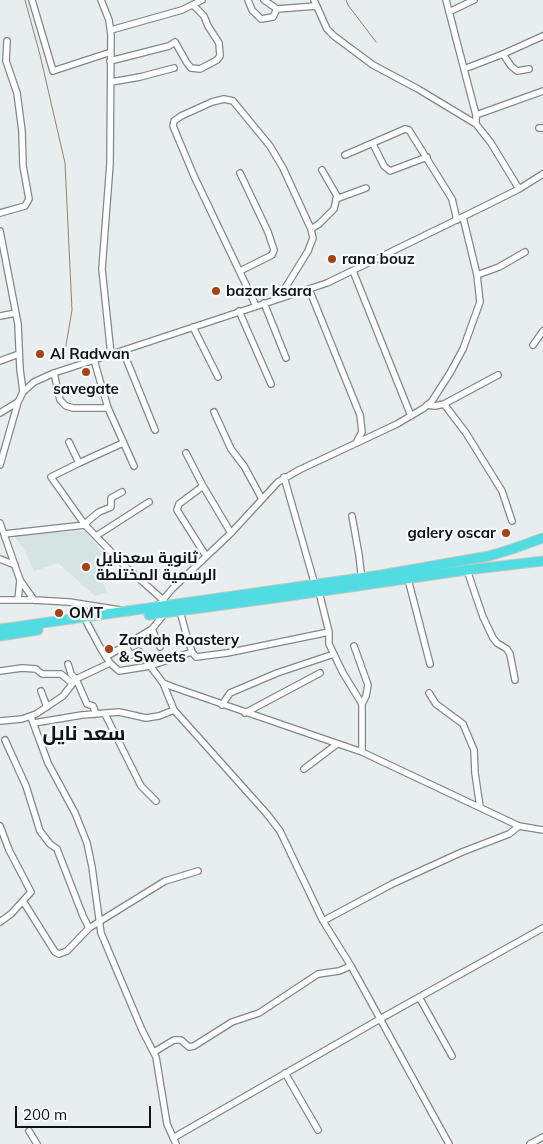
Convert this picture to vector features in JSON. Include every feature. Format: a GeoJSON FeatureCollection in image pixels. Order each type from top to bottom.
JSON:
{"type":"FeatureCollection","features":[{"type":"Feature","properties":{"kind":"highway"},"geometry":{"type":"LineString","coordinates":[[362,582],[490,556],[543,538]]}},
{"type":"Feature","properties":{"kind":"highway"},"geometry":{"type":"LineString","coordinates":[[0,636],[317,588],[543,561]]}},
{"type":"Feature","properties":{"kind":"highway"},"geometry":{"type":"LineString","coordinates":[[0,629],[126,612],[180,611],[317,588]]}},
{"type":"Feature","properties":{"kind":"street"},"geometry":{"type":"LineString","coordinates":[[32,0],[53,70],[108,53],[110,58]]}},
{"type":"Feature","properties":{"kind":"street"},"geometry":{"type":"LineString","coordinates":[[101,0],[111,30],[110,164],[102,268],[111,355]]}},
{"type":"Feature","properties":{"kind":"street"},"geometry":{"type":"LineString","coordinates":[[111,30],[182,10],[202,0]]}},
{"type":"Feature","properties":{"kind":"street"},"geometry":{"type":"LineString","coordinates":[[248,0],[252,10],[261,19],[273,17],[277,9]]}},
{"type":"Feature","properties":{"kind":"street"},"geometry":{"type":"LineString","coordinates":[[264,0],[277,9],[315,3],[327,28],[334,36],[374,65],[476,124],[491,143],[518,189]]}},
{"type":"Feature","properties":{"kind":"street"},"geometry":{"type":"LineString","coordinates":[[446,0],[476,115],[476,124]]}},
{"type":"Feature","properties":{"kind":"street"},"geometry":{"type":"LineString","coordinates":[[450,12],[474,0]]}},
{"type":"Feature","properties":{"kind":"street"},"geometry":{"type":"LineString","coordinates":[[110,58],[169,46],[175,42],[191,68],[200,69],[217,60],[220,56],[219,43],[204,16],[193,5]]}},
{"type":"Feature","properties":{"kind":"street"},"geometry":{"type":"LineString","coordinates":[[464,69],[543,36]]}},
{"type":"Feature","properties":{"kind":"street"},"geometry":{"type":"LineString","coordinates":[[0,214],[25,206],[29,199],[23,166],[22,131],[17,93],[7,67],[7,41]]}},
{"type":"Feature","properties":{"kind":"street"},"geometry":{"type":"LineString","coordinates":[[503,54],[517,71],[529,69]]}},
{"type":"Feature","properties":{"kind":"street"},"geometry":{"type":"LineString","coordinates":[[111,82],[174,68]]}},
{"type":"Feature","properties":{"kind":"street"},"geometry":{"type":"LineString","coordinates":[[476,115],[543,91]]}},
{"type":"Feature","properties":{"kind":"street"},"geometry":{"type":"LineString","coordinates":[[256,306],[176,135],[174,123],[181,116],[212,102],[224,99],[234,101],[270,146],[283,168],[311,229],[312,242],[296,273],[279,298]]}},
{"type":"Feature","properties":{"kind":"street"},"geometry":{"type":"LineString","coordinates":[[106,657],[152,629],[161,612],[162,599],[231,533],[274,485],[284,478],[411,416],[432,401],[450,373],[466,342],[480,302],[478,275],[452,199],[409,130],[405,129],[346,155]]}},
{"type":"Feature","properties":{"kind":"street"},"geometry":{"type":"LineString","coordinates":[[373,144],[384,166],[390,171],[426,157]]}},
{"type":"Feature","properties":{"kind":"street"},"geometry":{"type":"LineString","coordinates":[[311,229],[334,209],[337,196],[322,170]]}},
{"type":"Feature","properties":{"kind":"street"},"geometry":{"type":"LineString","coordinates":[[240,173],[268,232],[274,250],[272,255],[240,271]]}},
{"type":"Feature","properties":{"kind":"street"},"geometry":{"type":"LineString","coordinates":[[0,465],[18,402],[24,392],[34,382],[54,373],[309,289],[353,271],[460,219],[543,174]]}},
{"type":"Feature","properties":{"kind":"street"},"geometry":{"type":"LineString","coordinates":[[336,199],[366,188]]}},
{"type":"Feature","properties":{"kind":"street"},"geometry":{"type":"LineString","coordinates":[[0,231],[16,313],[24,392]]}},
{"type":"Feature","properties":{"kind":"street"},"geometry":{"type":"LineString","coordinates":[[478,275],[499,267],[525,252]]}},
{"type":"Feature","properties":{"kind":"street"},"geometry":{"type":"LineString","coordinates":[[353,271],[411,416]]}},
{"type":"Feature","properties":{"kind":"street"},"geometry":{"type":"LineString","coordinates":[[309,289],[360,415],[362,432],[356,443]]}},
{"type":"Feature","properties":{"kind":"street"},"geometry":{"type":"LineString","coordinates":[[264,303],[286,358]]}},
{"type":"Feature","properties":{"kind":"street"},"geometry":{"type":"LineString","coordinates":[[239,311],[271,384]]}},
{"type":"Feature","properties":{"kind":"street"},"geometry":{"type":"LineString","coordinates":[[0,316],[16,313]]}},
{"type":"Feature","properties":{"kind":"street"},"geometry":{"type":"LineString","coordinates":[[193,327],[218,377]]}},
{"type":"Feature","properties":{"kind":"street"},"geometry":{"type":"LineString","coordinates":[[533,345],[543,332]]}},
{"type":"Feature","properties":{"kind":"street"},"geometry":{"type":"LineString","coordinates":[[123,351],[155,430]]}},
{"type":"Feature","properties":{"kind":"street"},"geometry":{"type":"LineString","coordinates":[[0,361],[19,354]]}},
{"type":"Feature","properties":{"kind":"street"},"geometry":{"type":"LineString","coordinates":[[94,360],[108,408],[134,466]]}},
{"type":"Feature","properties":{"kind":"street"},"geometry":{"type":"LineString","coordinates":[[54,373],[57,392],[60,400],[66,406],[73,408],[108,408]]}},
{"type":"Feature","properties":{"kind":"street"},"geometry":{"type":"LineString","coordinates":[[427,405],[444,404],[498,375]]}},
{"type":"Feature","properties":{"kind":"street"},"geometry":{"type":"LineString","coordinates":[[0,413],[18,402]]}},
{"type":"Feature","properties":{"kind":"street"},"geometry":{"type":"LineString","coordinates":[[444,404],[466,432],[502,491],[512,521]]}},
{"type":"Feature","properties":{"kind":"street"},"geometry":{"type":"LineString","coordinates":[[214,412],[232,449],[244,466],[262,499]]}},
{"type":"Feature","properties":{"kind":"street"},"geometry":{"type":"LineString","coordinates":[[0,413],[13,419]]}},
{"type":"Feature","properties":{"kind":"street"},"geometry":{"type":"LineString","coordinates":[[70,442],[79,463]]}},
{"type":"Feature","properties":{"kind":"street"},"geometry":{"type":"LineString","coordinates":[[124,442],[51,478],[85,525],[125,566],[162,599]]}},
{"type":"Feature","properties":{"kind":"street"},"geometry":{"type":"LineString","coordinates":[[186,453],[231,533]]}},
{"type":"Feature","properties":{"kind":"street"},"geometry":{"type":"LineString","coordinates":[[284,478],[329,632],[329,644],[362,704]]}},
{"type":"Feature","properties":{"kind":"street"},"geometry":{"type":"LineString","coordinates":[[203,486],[179,504],[177,508],[190,533],[206,556]]}},
{"type":"Feature","properties":{"kind":"street"},"geometry":{"type":"LineString","coordinates":[[4,534],[85,525],[99,512],[111,507],[111,498],[122,492]]}},
{"type":"Feature","properties":{"kind":"street"},"geometry":{"type":"LineString","coordinates":[[96,536],[149,502]]}},
{"type":"Feature","properties":{"kind":"street"},"geometry":{"type":"LineString","coordinates":[[352,516],[360,556],[362,582]]}},
{"type":"Feature","properties":{"kind":"street"},"geometry":{"type":"LineString","coordinates":[[0,523],[20,580],[34,600]]}},
{"type":"Feature","properties":{"kind":"street"},"geometry":{"type":"LineString","coordinates":[[0,559],[15,565]]}},
{"type":"Feature","properties":{"kind":"street"},"geometry":{"type":"LineString","coordinates":[[467,570],[483,617],[493,638],[496,643],[507,649],[510,654],[515,680]]}},
{"type":"Feature","properties":{"kind":"street"},"geometry":{"type":"LineString","coordinates":[[408,578],[430,664]]}},
{"type":"Feature","properties":{"kind":"street"},"geometry":{"type":"LineString","coordinates":[[18,600],[20,580]]}},
{"type":"Feature","properties":{"kind":"street"},"geometry":{"type":"LineString","coordinates":[[0,600],[69,602],[126,612]]}},
{"type":"Feature","properties":{"kind":"street"},"geometry":{"type":"LineString","coordinates":[[180,611],[192,652],[196,657],[227,653],[329,632]]}},
{"type":"Feature","properties":{"kind":"street"},"geometry":{"type":"LineString","coordinates":[[87,623],[95,640],[110,663],[121,671],[150,666],[192,652]]}},
{"type":"Feature","properties":{"kind":"street"},"geometry":{"type":"LineString","coordinates":[[152,629],[160,647]]}},
{"type":"Feature","properties":{"kind":"street"},"geometry":{"type":"LineString","coordinates":[[125,645],[131,655],[139,651],[163,683],[174,710],[276,825],[323,921],[351,966],[449,1144]]}},
{"type":"Feature","properties":{"kind":"street"},"geometry":{"type":"LineString","coordinates":[[354,646],[368,685],[362,704],[362,752]]}},
{"type":"Feature","properties":{"kind":"street"},"geometry":{"type":"LineString","coordinates":[[222,705],[230,693],[277,673],[334,654]]}},
{"type":"Feature","properties":{"kind":"street"},"geometry":{"type":"LineString","coordinates":[[0,721],[16,720],[31,716],[63,696],[74,681],[110,663]]}},
{"type":"Feature","properties":{"kind":"street"},"geometry":{"type":"LineString","coordinates":[[68,664],[74,681],[87,704],[93,706],[96,714]]}},
{"type":"Feature","properties":{"kind":"street"},"geometry":{"type":"LineString","coordinates":[[0,671],[22,668],[36,669],[42,674],[61,674],[74,681]]}},
{"type":"Feature","properties":{"kind":"street"},"geometry":{"type":"LineString","coordinates":[[245,713],[320,673]]}},
{"type":"Feature","properties":{"kind":"street"},"geometry":{"type":"LineString","coordinates":[[163,683],[362,752],[519,826],[543,830]]}},
{"type":"Feature","properties":{"kind":"street"},"geometry":{"type":"LineString","coordinates":[[41,691],[47,707]]}},
{"type":"Feature","properties":{"kind":"street"},"geometry":{"type":"LineString","coordinates":[[429,693],[436,704],[463,724],[474,750],[480,807]]}},
{"type":"Feature","properties":{"kind":"street"},"geometry":{"type":"LineString","coordinates":[[34,723],[82,714],[124,712],[146,718],[159,716],[174,710]]}},
{"type":"Feature","properties":{"kind":"street"},"geometry":{"type":"LineString","coordinates":[[104,714],[141,786],[156,801]]}},
{"type":"Feature","properties":{"kind":"street"},"geometry":{"type":"LineString","coordinates":[[31,716],[48,763],[72,807],[87,843],[92,867],[98,922],[110,956],[142,1030],[154,1052],[158,1064],[168,1124],[174,1141],[285,1073],[543,928]]}},
{"type":"Feature","properties":{"kind":"street"},"geometry":{"type":"LineString","coordinates":[[5,740],[26,786],[40,831],[50,844],[57,849],[83,916],[90,928]]}},
{"type":"Feature","properties":{"kind":"street"},"geometry":{"type":"LineString","coordinates":[[304,769],[337,744]]}},
{"type":"Feature","properties":{"kind":"street"},"geometry":{"type":"LineString","coordinates":[[0,826],[9,850],[30,890],[30,894],[11,914],[0,922]]}},
{"type":"Feature","properties":{"kind":"street"},"geometry":{"type":"LineString","coordinates":[[323,921],[392,884],[462,852],[509,834],[519,826]]}},
{"type":"Feature","properties":{"kind":"street"},"geometry":{"type":"LineString","coordinates":[[23,901],[55,952],[59,954],[67,951],[98,922],[165,881],[198,871]]}},
{"type":"Feature","properties":{"kind":"street"},"geometry":{"type":"LineString","coordinates":[[154,1052],[174,1040],[181,1040],[190,1047],[194,1046],[232,1022],[259,1013],[318,974],[339,971],[351,966]]}},
{"type":"Feature","properties":{"kind":"street"},"geometry":{"type":"LineString","coordinates":[[419,997],[452,1056]]}},
{"type":"Feature","properties":{"kind":"street"},"geometry":{"type":"LineString","coordinates":[[285,1073],[318,1130]]}},
{"type":"Feature","properties":{"kind":"street"},"geometry":{"type":"LineString","coordinates":[[30,1130],[37,1144]]}},
{"type":"Feature","properties":{"kind":"street"},"geometry":{"type":"LineString","coordinates":[[530,1144],[543,1137]]}},
{"type":"Feature","properties":{"kind":"shaded area","name":"ثانوية سعدنايل الرسمية المختلطة"},"geometry":{"type":"Polygon","coordinates":[[[85,531],[107,558],[109,571],[98,572],[107,592],[95,596],[58,563],[34,571],[24,549],[12,534],[85,531]]]}},
{"type":"Feature","properties":{"kind":"waterway"},"geometry":{"type":"LineString","coordinates":[[25,0],[65,163],[72,310],[64,357]]}},
{"type":"Feature","properties":{"kind":"waterway"},"geometry":{"type":"LineString","coordinates":[[346,0],[376,42]]}},
{"type":"Feature","properties":{"kind":"place","name":"rana bouz"},"geometry":{"type":"Point","coordinates":[332,259]}},
{"type":"Feature","properties":{"kind":"place","name":"bazar ksara"},"geometry":{"type":"Point","coordinates":[216,291]}},
{"type":"Feature","properties":{"kind":"place","name":"Al Radwan"},"geometry":{"type":"Point","coordinates":[40,354]}},
{"type":"Feature","properties":{"kind":"place","name":"savegate"},"geometry":{"type":"Point","coordinates":[86,372]}},
{"type":"Feature","properties":{"kind":"place","name":"galery oscar"},"geometry":{"type":"Point","coordinates":[506,533]}},
{"type":"Feature","properties":{"kind":"place","name":"ثانوية سعدنايل الرسمية المختلطة"},"geometry":{"type":"Point","coordinates":[86,567]}},
{"type":"Feature","properties":{"kind":"place","name":"OMT"},"geometry":{"type":"Point","coordinates":[59,613]}},
{"type":"Feature","properties":{"kind":"place","name":"Zardah Roastery & Sweets"},"geometry":{"type":"Point","coordinates":[109,649]}},
{"type":"Feature","properties":{"kind":"district","name":"سعد نايل"},"geometry":{"type":"Point","coordinates":[84,734]}}]}
